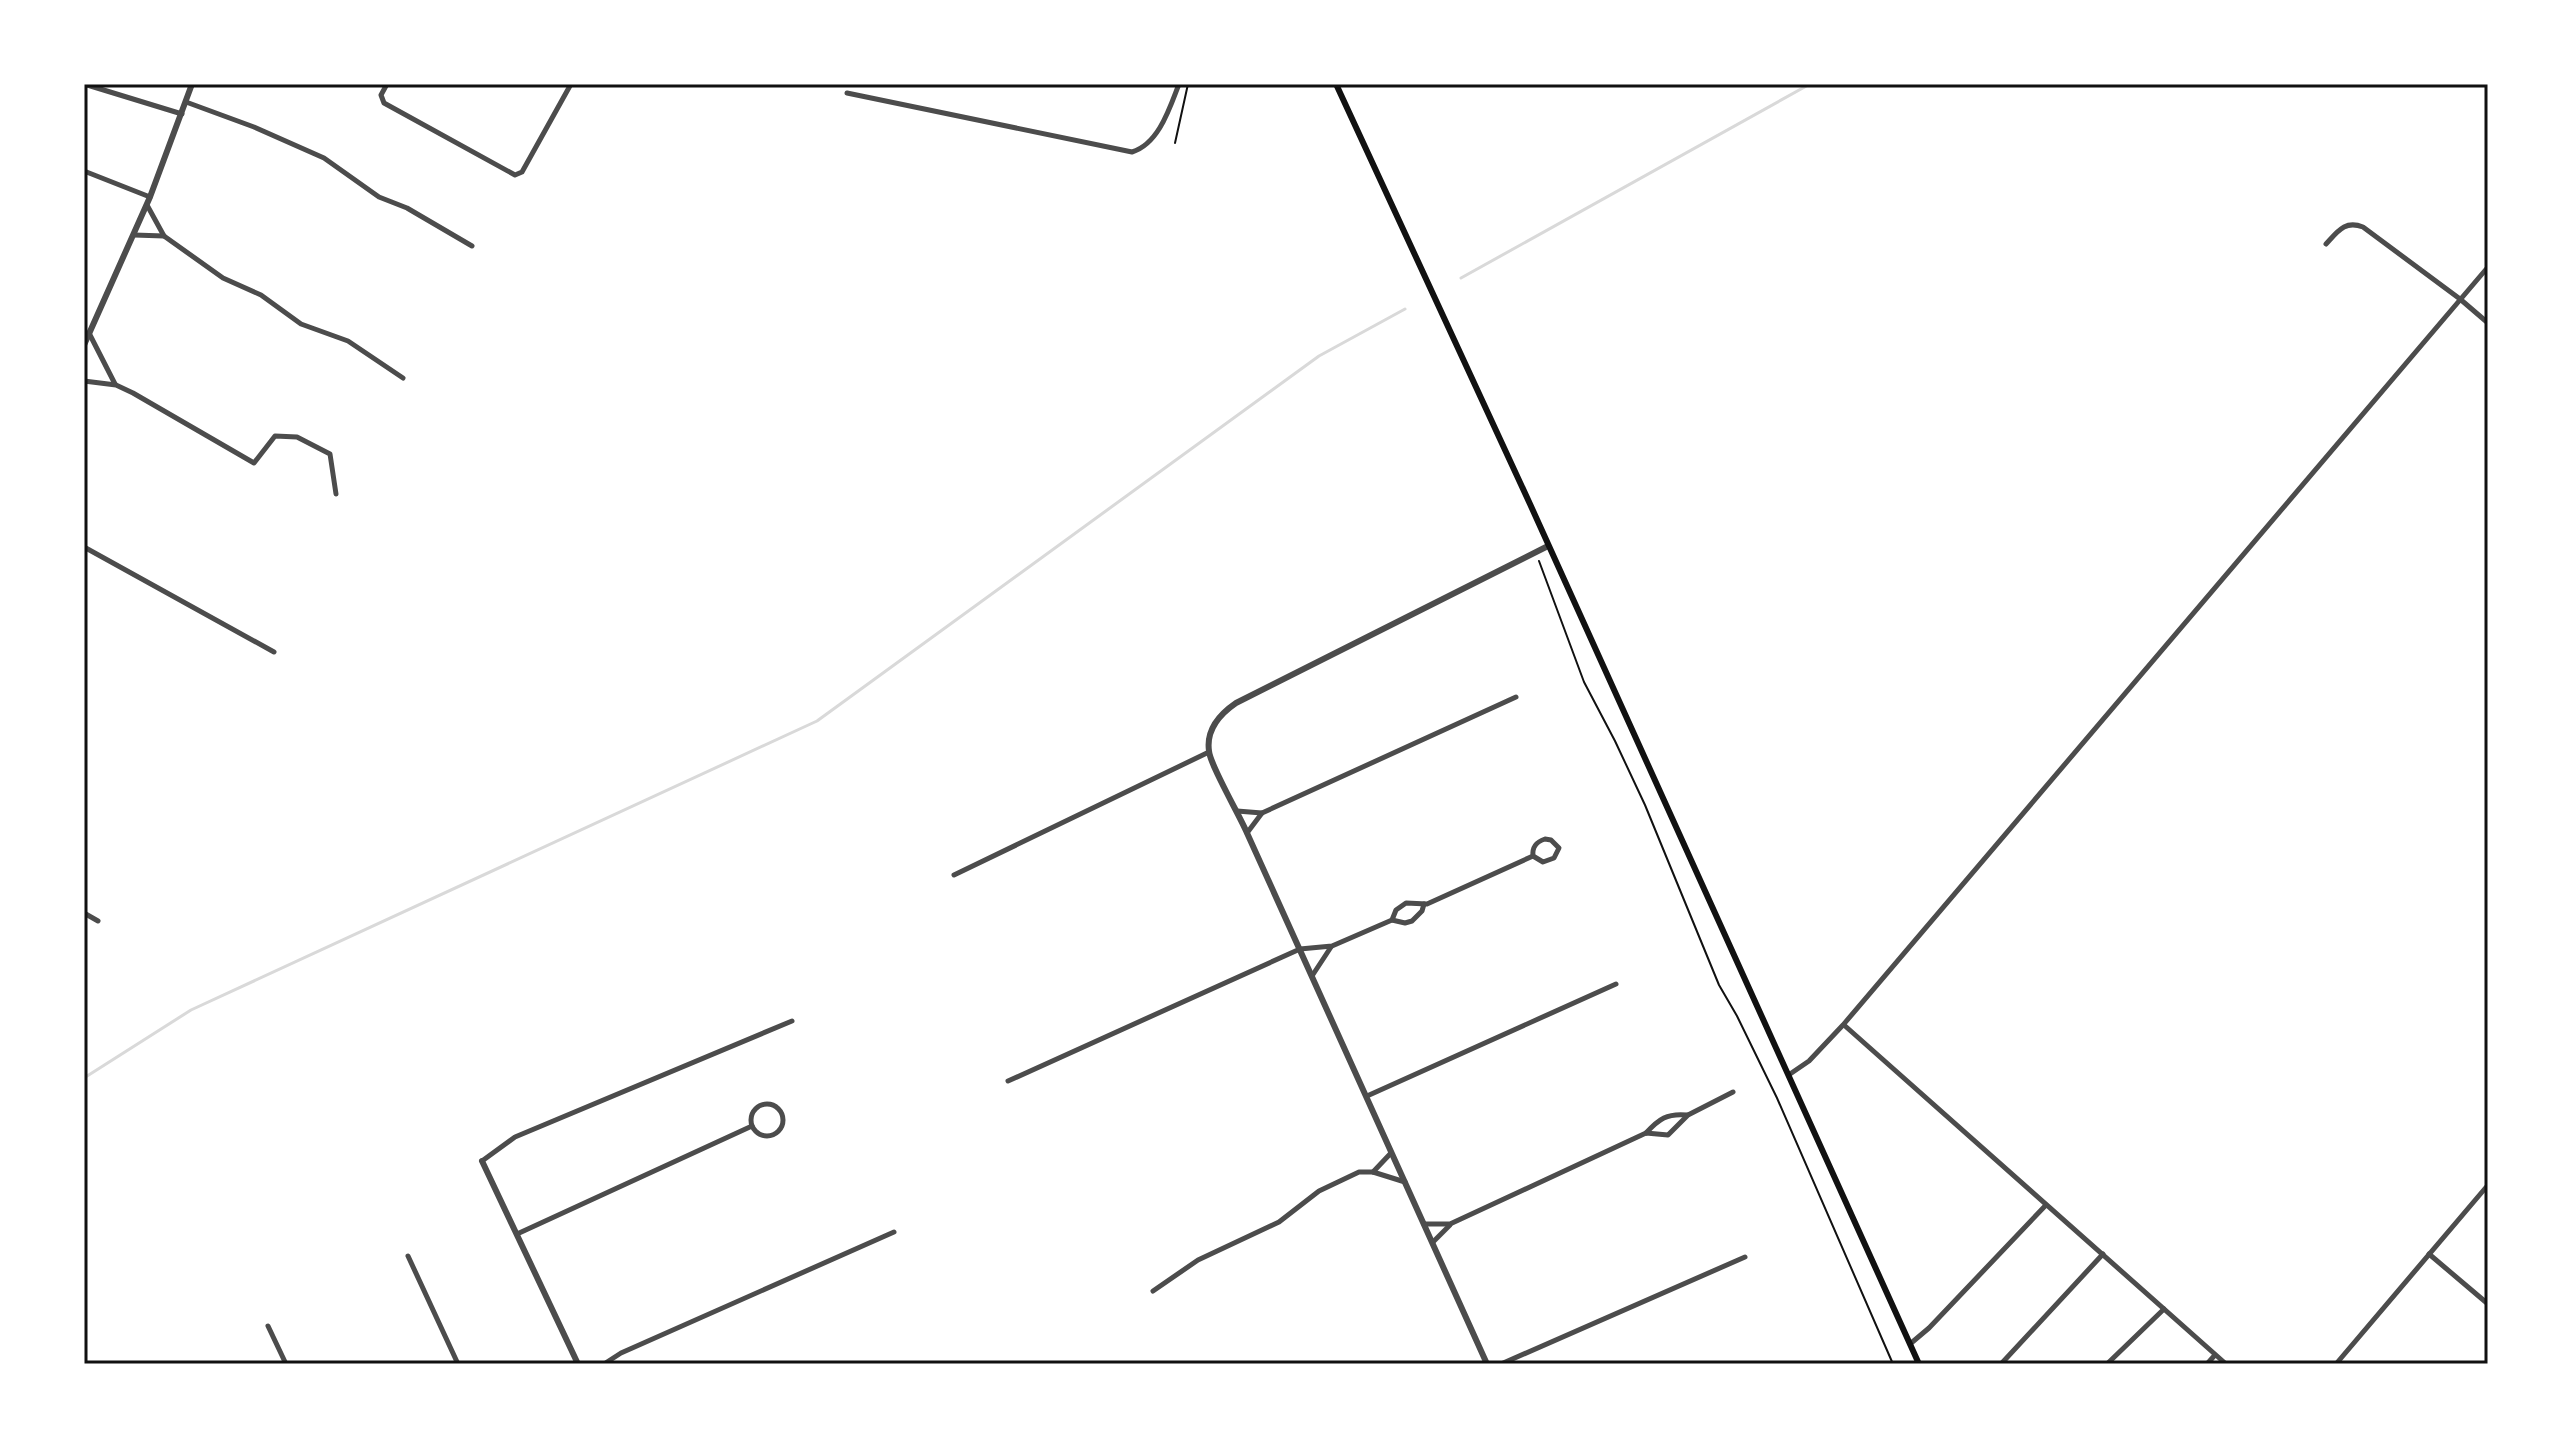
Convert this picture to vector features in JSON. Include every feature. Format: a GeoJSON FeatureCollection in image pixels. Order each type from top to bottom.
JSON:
{"type":"FeatureCollection","features":[{"type":"Feature","properties":{"kind":"main road"},"geometry":{"type":"LineString","coordinates":[[1336,84],[1919,1362]]}},
{"type":"Feature","properties":{"kind":"street"},"geometry":{"type":"LineString","coordinates":[[84,84],[182,114]]}},
{"type":"Feature","properties":{"kind":"street"},"geometry":{"type":"LineString","coordinates":[[84,345],[147,205],[192,84]]}},
{"type":"Feature","properties":{"kind":"street"},"geometry":{"type":"LineString","coordinates":[[387,84],[381,95],[384,103],[515,175],[522,172],[571,84]]}},
{"type":"Feature","properties":{"kind":"street"},"geometry":{"type":"LineString","coordinates":[[847,93],[1132,152],[1146,145],[1155,134],[1179,84]]}},
{"type":"Feature","properties":{"kind":"street"},"geometry":{"type":"LineString","coordinates":[[186,102],[254,127],[324,158],[379,197],[407,208],[472,246]]}},
{"type":"Feature","properties":{"kind":"street"},"geometry":{"type":"LineString","coordinates":[[84,171],[150,197]]}},
{"type":"Feature","properties":{"kind":"street"},"geometry":{"type":"LineString","coordinates":[[147,205],[164,236],[223,278],[250,289],[301,324],[348,341],[403,378]]}},
{"type":"Feature","properties":{"kind":"street"},"geometry":{"type":"LineString","coordinates":[[2326,244],[2344,225],[2354,223],[2363,227],[2488,323]]}},
{"type":"Feature","properties":{"kind":"street"},"geometry":{"type":"LineString","coordinates":[[134,235],[164,236]]}},
{"type":"Feature","properties":{"kind":"street"},"geometry":{"type":"LineString","coordinates":[[1790,1074],[1809,1061],[1843,1025],[2488,267]]}},
{"type":"Feature","properties":{"kind":"street"},"geometry":{"type":"LineString","coordinates":[[89,333],[116,385]]}},
{"type":"Feature","properties":{"kind":"street"},"geometry":{"type":"LineString","coordinates":[[84,381],[116,385],[254,463],[275,436],[297,437],[330,454],[336,494]]}},
{"type":"Feature","properties":{"kind":"street"},"geometry":{"type":"LineString","coordinates":[[1487,1364],[1209,752],[1210,736],[1221,713],[1236,703],[1548,546]]}},
{"type":"Feature","properties":{"kind":"street"},"geometry":{"type":"LineString","coordinates":[[84,547],[274,652]]}},
{"type":"Feature","properties":{"kind":"street"},"geometry":{"type":"LineString","coordinates":[[1247,833],[1262,813],[1516,697]]}},
{"type":"Feature","properties":{"kind":"street"},"geometry":{"type":"LineString","coordinates":[[954,875],[1209,752]]}},
{"type":"Feature","properties":{"kind":"street"},"geometry":{"type":"LineString","coordinates":[[1237,811],[1262,813]]}},
{"type":"Feature","properties":{"kind":"street"},"geometry":{"type":"LineString","coordinates":[[1545,839],[1556,843],[1559,848],[1558,854],[1549,861],[1543,862],[1533,856],[1535,845],[1545,839]]}},
{"type":"Feature","properties":{"kind":"street"},"geometry":{"type":"LineString","coordinates":[[1008,1081],[1300,949],[1332,946],[1392,920],[1401,906],[1412,902],[1424,904],[1533,856]]}},
{"type":"Feature","properties":{"kind":"street"},"geometry":{"type":"LineString","coordinates":[[1392,920],[1398,923],[1412,921],[1422,911],[1424,904]]}},
{"type":"Feature","properties":{"kind":"street"},"geometry":{"type":"LineString","coordinates":[[84,913],[98,921]]}},
{"type":"Feature","properties":{"kind":"street"},"geometry":{"type":"LineString","coordinates":[[1312,976],[1332,946]]}},
{"type":"Feature","properties":{"kind":"street"},"geometry":{"type":"LineString","coordinates":[[1367,1096],[1616,984]]}},
{"type":"Feature","properties":{"kind":"street"},"geometry":{"type":"LineString","coordinates":[[578,1364],[482,1161],[515,1137],[792,1021]]}},
{"type":"Feature","properties":{"kind":"street"},"geometry":{"type":"LineString","coordinates":[[1843,1025],[2226,1364]]}},
{"type":"Feature","properties":{"kind":"street"},"geometry":{"type":"LineString","coordinates":[[1646,1133],[1668,1135],[1688,1115],[1733,1092]]}},
{"type":"Feature","properties":{"kind":"street"},"geometry":{"type":"LineString","coordinates":[[761,1106],[775,1107],[782,1114],[781,1129],[773,1135],[763,1136],[752,1126],[753,1112],[761,1106]]}},
{"type":"Feature","properties":{"kind":"street"},"geometry":{"type":"LineString","coordinates":[[1433,1242],[1450,1224],[1646,1133],[1656,1121],[1666,1116],[1688,1115]]}},
{"type":"Feature","properties":{"kind":"street"},"geometry":{"type":"LineString","coordinates":[[517,1234],[752,1126]]}},
{"type":"Feature","properties":{"kind":"street"},"geometry":{"type":"LineString","coordinates":[[1373,1172],[1391,1153]]}},
{"type":"Feature","properties":{"kind":"street"},"geometry":{"type":"LineString","coordinates":[[1153,1291],[1198,1260],[1279,1222],[1319,1191],[1359,1172],[1373,1172],[1405,1182]]}},
{"type":"Feature","properties":{"kind":"street"},"geometry":{"type":"LineString","coordinates":[[2336,1364],[2488,1185]]}},
{"type":"Feature","properties":{"kind":"street"},"geometry":{"type":"LineString","coordinates":[[1910,1344],[2046,1205]]}},
{"type":"Feature","properties":{"kind":"street"},"geometry":{"type":"LineString","coordinates":[[1424,1224],[1450,1224]]}},
{"type":"Feature","properties":{"kind":"street"},"geometry":{"type":"LineString","coordinates":[[604,1364],[621,1353],[894,1232]]}},
{"type":"Feature","properties":{"kind":"street"},"geometry":{"type":"LineString","coordinates":[[2001,1364],[2103,1254]]}},
{"type":"Feature","properties":{"kind":"street"},"geometry":{"type":"LineString","coordinates":[[2429,1254],[2488,1304]]}},
{"type":"Feature","properties":{"kind":"street"},"geometry":{"type":"LineString","coordinates":[[408,1256],[458,1364]]}},
{"type":"Feature","properties":{"kind":"street"},"geometry":{"type":"LineString","coordinates":[[1501,1364],[1745,1257]]}},
{"type":"Feature","properties":{"kind":"street"},"geometry":{"type":"LineString","coordinates":[[2107,1364],[2164,1309]]}},
{"type":"Feature","properties":{"kind":"street"},"geometry":{"type":"LineString","coordinates":[[268,1326],[286,1364]]}},
{"type":"Feature","properties":{"kind":"street"},"geometry":{"type":"LineString","coordinates":[[2207,1364],[2215,1355]]}},
{"type":"Feature","properties":{"kind":"path"},"geometry":{"type":"LineString","coordinates":[[1175,143],[1188,84]]}},
{"type":"Feature","properties":{"kind":"path"},"geometry":{"type":"LineString","coordinates":[[1536,552],[1584,682],[1645,805],[1719,985],[1777,1098],[1893,1364]]}},
{"type":"Feature","properties":{"kind":"waterway"},"geometry":{"type":"LineString","coordinates":[[1461,278],[1810,84]]}},
{"type":"Feature","properties":{"kind":"waterway"},"geometry":{"type":"LineString","coordinates":[[84,1078],[191,1010],[817,721],[1319,356],[1405,309]]}}]}
